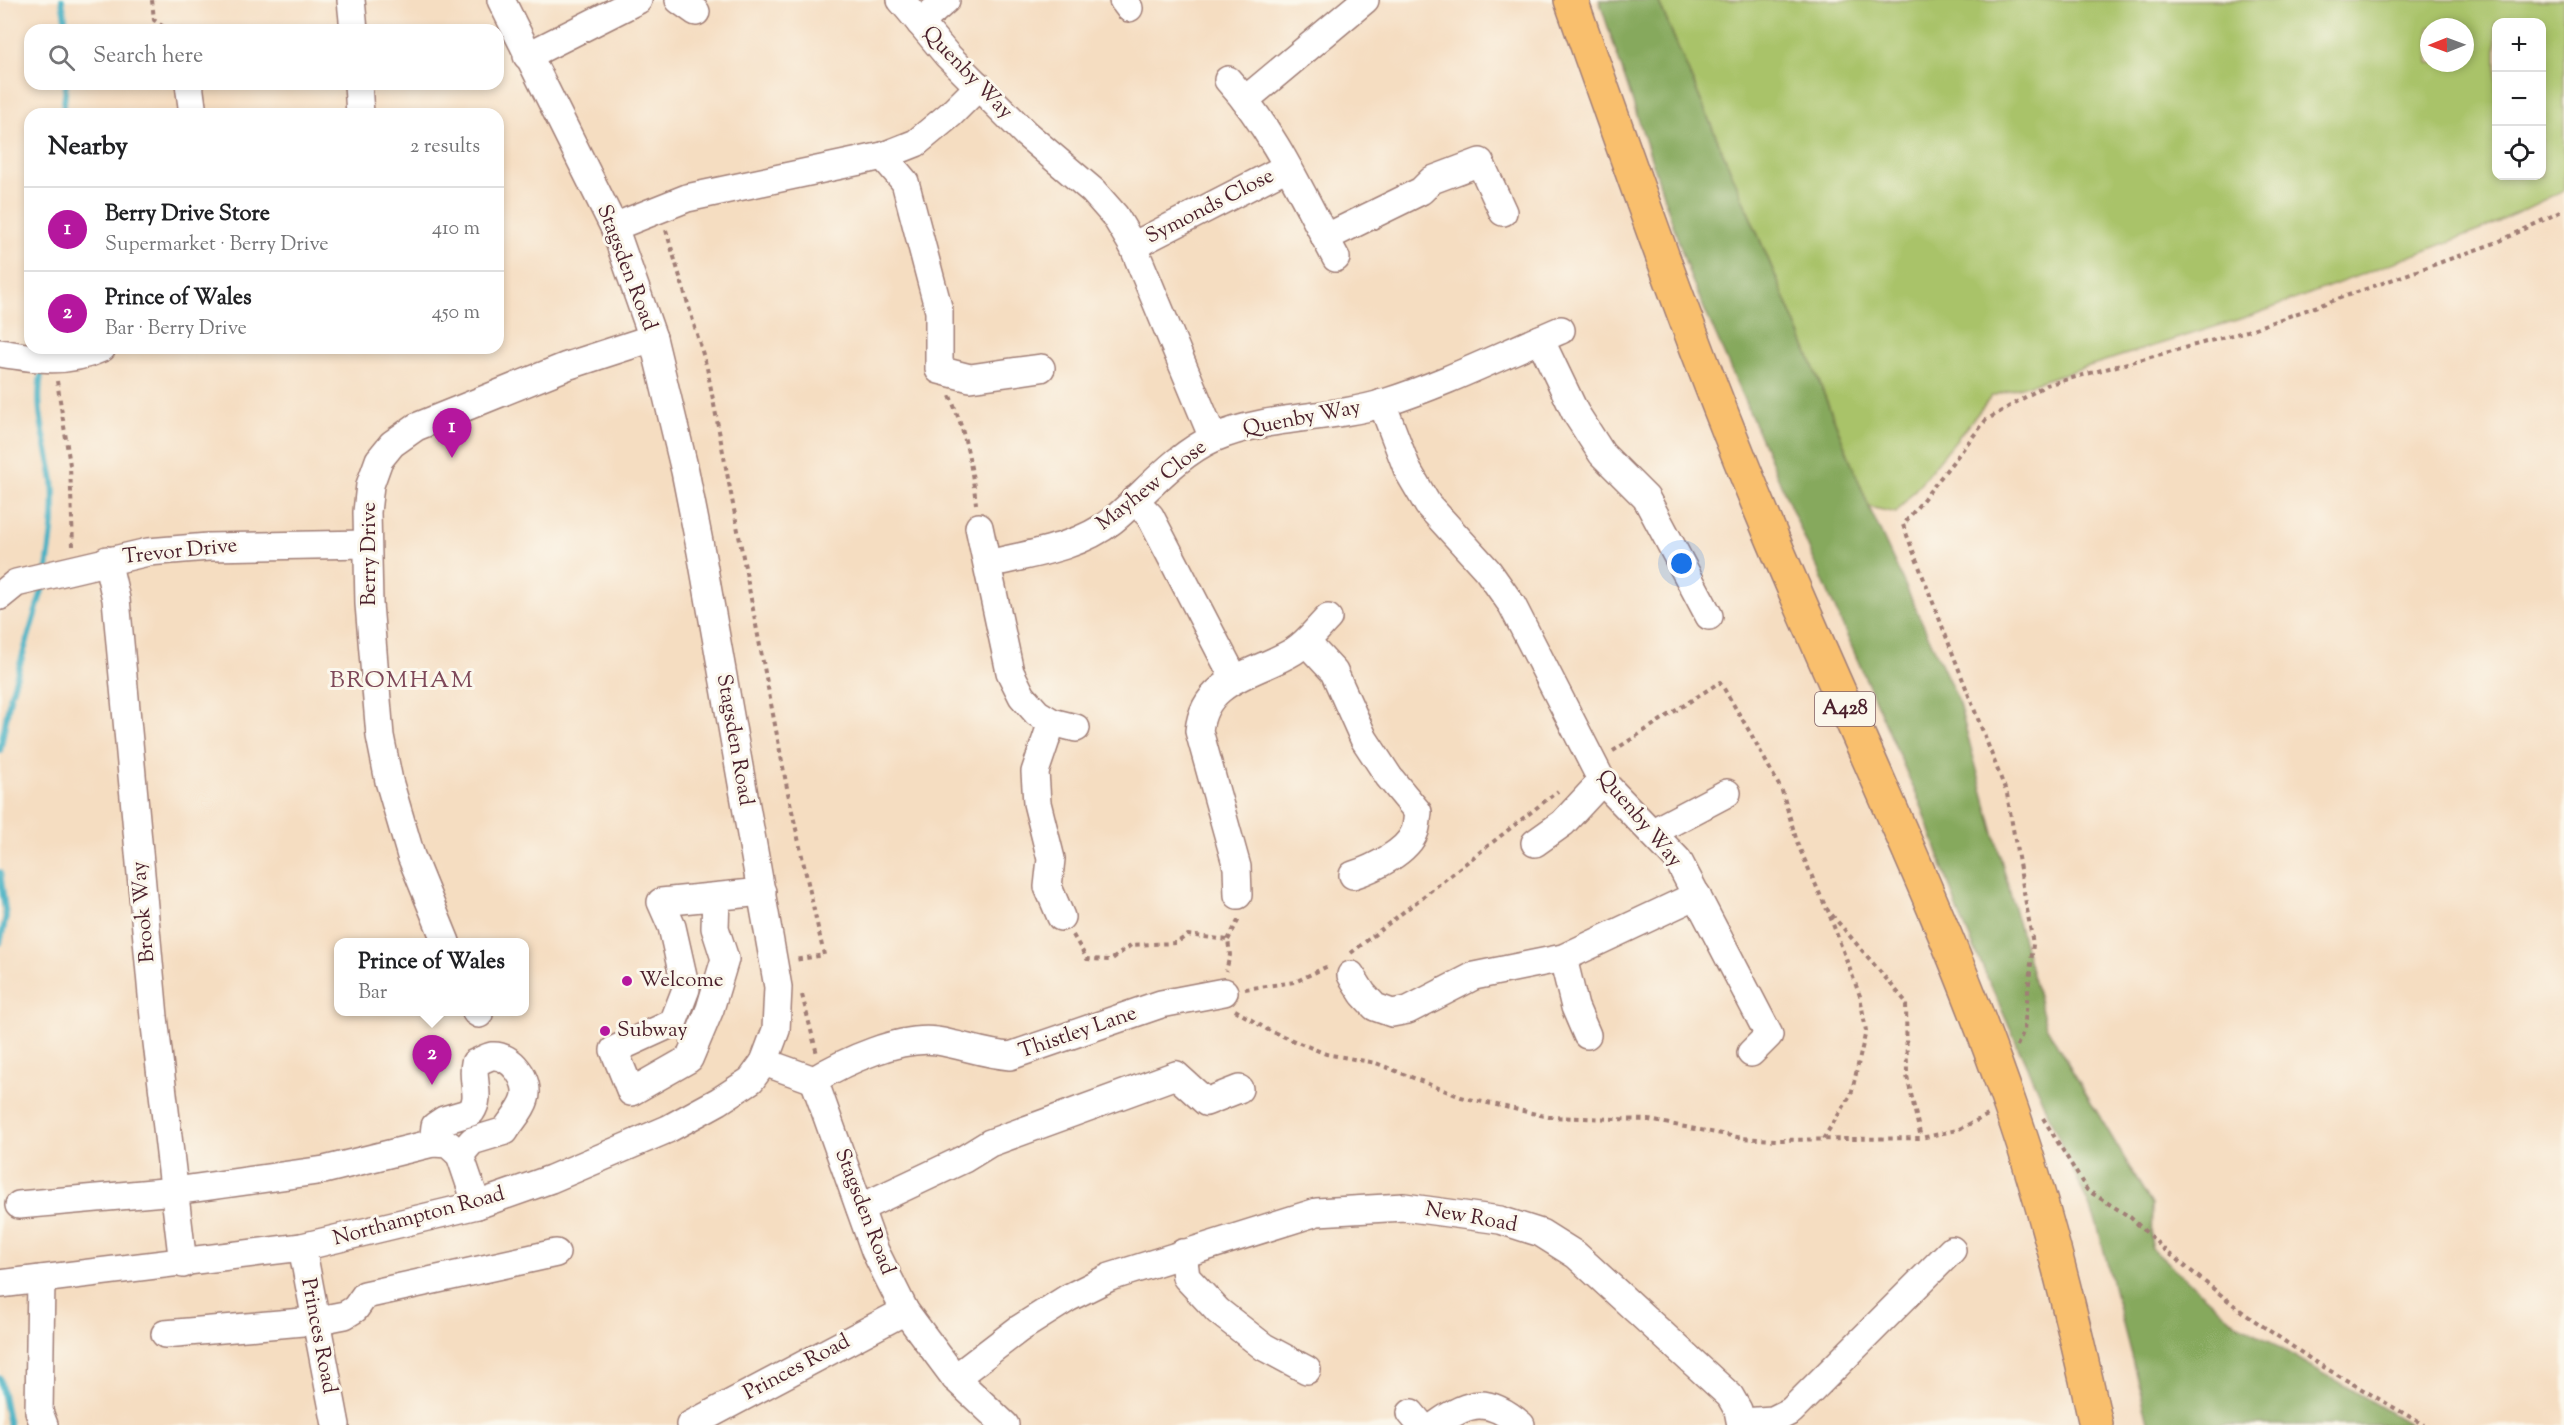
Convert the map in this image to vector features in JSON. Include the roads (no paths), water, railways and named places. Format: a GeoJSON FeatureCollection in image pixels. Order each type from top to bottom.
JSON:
{"type":"FeatureCollection","features":[{"type":"Feature","properties":{"kind":"highway","name":"A428"},"geometry":{"type":"LineString","coordinates":[[1571,0],[1663,258],[1764,520],[1936,912],[2007,1096],[2069,1299],[2096,1425]]}},
{"type":"Feature","properties":{"kind":"street"},"geometry":{"type":"LineString","coordinates":[[351,0],[353,24]]}},
{"type":"Feature","properties":{"kind":"street","name":"Stagsden Road"},"geometry":{"type":"LineString","coordinates":[[501,0],[614,227],[653,338],[686,471],[778,987],[776,1030],[764,1062]]}},
{"type":"Feature","properties":{"kind":"street"},"geometry":{"type":"LineString","coordinates":[[527,56],[638,0]]}},
{"type":"Feature","properties":{"kind":"street","name":"Quenby Way"},"geometry":{"type":"LineString","coordinates":[[901,0],[947,55],[1026,134],[1093,192],[1115,216],[1133,246],[1213,438],[1245,428],[1382,403],[1408,471],[1428,505],[1488,571],[1512,605],[1598,773],[1678,860],[1769,1035],[1751,1053]]}},
{"type":"Feature","properties":{"kind":"street"},"geometry":{"type":"LineString","coordinates":[[920,23],[946,0]]}},
{"type":"Feature","properties":{"kind":"street","name":"Symonds Close"},"geometry":{"type":"LineString","coordinates":[[1365,0],[1237,90],[1273,140],[1331,248],[1421,191],[1432,180],[1480,162],[1503,212]]}},
{"type":"Feature","properties":{"kind":"street"},"geometry":{"type":"LineString","coordinates":[[614,227],[687,198],[883,156],[916,143],[951,114],[979,86]]}},
{"type":"Feature","properties":{"kind":"street"},"geometry":{"type":"LineString","coordinates":[[190,90],[192,108]]}},
{"type":"Feature","properties":{"kind":"street"},"geometry":{"type":"LineString","coordinates":[[358,90],[359,108]]}},
{"type":"Feature","properties":{"kind":"street"},"geometry":{"type":"LineString","coordinates":[[883,156],[905,182],[939,311],[939,370],[970,378],[1041,368]]}},
{"type":"Feature","properties":{"kind":"street","name":"Symonds Close"},"geometry":{"type":"LineString","coordinates":[[1133,246],[1287,167]]}},
{"type":"Feature","properties":{"kind":"street"},"geometry":{"type":"LineString","coordinates":[[1382,403],[1550,335],[1575,412],[1602,454],[1646,498],[1709,616]]}},
{"type":"Feature","properties":{"kind":"street","name":"Berry Drive"},"geometry":{"type":"LineString","coordinates":[[444,938],[411,856],[389,781],[380,736],[369,604],[366,512],[370,485],[379,460],[392,444],[416,427],[567,366],[653,338]]}},
{"type":"Feature","properties":{"kind":"street"},"geometry":{"type":"LineString","coordinates":[[0,353],[43,359],[88,354]]}},
{"type":"Feature","properties":{"kind":"street","name":"Mayhew Close"},"geometry":{"type":"LineString","coordinates":[[988,564],[1054,549],[1088,536],[1111,522],[1185,457],[1213,438]]}},
{"type":"Feature","properties":{"kind":"street"},"geometry":{"type":"LineString","coordinates":[[1134,500],[1150,516],[1234,678]]}},
{"type":"Feature","properties":{"kind":"street"},"geometry":{"type":"LineString","coordinates":[[979,527],[1010,672],[1022,696],[1037,713],[1064,725],[1035,772],[1037,803],[1051,859],[1038,887],[1061,917]]}},
{"type":"Feature","properties":{"kind":"street","name":"Trevor Drive"},"geometry":{"type":"LineString","coordinates":[[8,590],[71,568],[148,552],[208,547],[367,544]]}},
{"type":"Feature","properties":{"kind":"street","name":"Brook Way"},"geometry":{"type":"LineString","coordinates":[[107,560],[116,599],[154,1017],[183,1264]]}},
{"type":"Feature","properties":{"kind":"street"},"geometry":{"type":"LineString","coordinates":[[1238,895],[1238,867],[1199,730],[1200,718],[1209,699],[1234,678],[1293,652],[1306,642],[1328,618]]}},
{"type":"Feature","properties":{"kind":"street"},"geometry":{"type":"LineString","coordinates":[[1306,642],[1334,672],[1364,739],[1389,777],[1418,812],[1414,833],[1392,856],[1372,869],[1353,875]]}},
{"type":"Feature","properties":{"kind":"street"},"geometry":{"type":"LineString","coordinates":[[1535,843],[1563,823],[1598,773]]}},
{"type":"Feature","properties":{"kind":"street"},"geometry":{"type":"LineString","coordinates":[[1653,831],[1727,793]]}},
{"type":"Feature","properties":{"kind":"street"},"geometry":{"type":"LineString","coordinates":[[716,897],[716,928],[725,959],[710,1010],[689,1059],[632,1092],[614,1050],[673,1023],[686,988],[672,927],[661,902],[762,892]]}},
{"type":"Feature","properties":{"kind":"street"},"geometry":{"type":"LineString","coordinates":[[1343,966],[1363,994],[1376,1007],[1392,1013],[1408,1010],[1474,976],[1563,958],[1697,895]]}},
{"type":"Feature","properties":{"kind":"street"},"geometry":{"type":"LineString","coordinates":[[1563,958],[1575,1007],[1587,1035]]}},
{"type":"Feature","properties":{"kind":"street","name":"Thistley Lane"},"geometry":{"type":"LineString","coordinates":[[814,1080],[832,1069],[895,1045],[935,1041],[987,1054],[1010,1056],[1161,1004],[1224,992]]}},
{"type":"Feature","properties":{"kind":"street"},"geometry":{"type":"LineString","coordinates":[[433,1143],[435,1126],[444,1120],[471,1113],[475,1106],[478,1094],[472,1073],[475,1063],[492,1056],[505,1058],[516,1068],[526,1085],[525,1099],[505,1131],[472,1142],[460,1155]]}},
{"type":"Feature","properties":{"kind":"street"},"geometry":{"type":"LineString","coordinates":[[764,1062],[814,1080]]}},
{"type":"Feature","properties":{"kind":"street","name":"Northampton Road"},"geometry":{"type":"LineString","coordinates":[[44,1425],[39,1412],[22,1281],[183,1264],[302,1247],[477,1205],[551,1179],[668,1129],[719,1101],[750,1080],[764,1062]]}},
{"type":"Feature","properties":{"kind":"street"},"geometry":{"type":"LineString","coordinates":[[860,1208],[964,1159],[990,1143],[1176,1075],[1206,1102],[1239,1089]]}},
{"type":"Feature","properties":{"kind":"street","name":"Stagsden Road"},"geometry":{"type":"LineString","coordinates":[[814,1080],[875,1251],[905,1311],[955,1378],[1005,1425]]}},
{"type":"Feature","properties":{"kind":"street"},"geometry":{"type":"LineString","coordinates":[[19,1205],[175,1191],[324,1170],[433,1143],[448,1144],[460,1155],[477,1205]]}},
{"type":"Feature","properties":{"kind":"street","name":"New Road"},"geometry":{"type":"LineString","coordinates":[[955,1378],[1019,1329],[1068,1298],[1110,1277],[1317,1212],[1404,1207],[1500,1220],[1541,1233],[1576,1255],[1730,1396],[1738,1410],[1741,1424],[1773,1420],[1791,1412],[1952,1250]]}},
{"type":"Feature","properties":{"kind":"street","name":"Princes Road"},"geometry":{"type":"LineString","coordinates":[[302,1247],[314,1321],[336,1425]]}},
{"type":"Feature","properties":{"kind":"street"},"geometry":{"type":"LineString","coordinates":[[165,1334],[314,1321],[345,1316],[355,1309],[365,1295],[556,1253]]}},
{"type":"Feature","properties":{"kind":"street"},"geometry":{"type":"LineString","coordinates":[[1183,1253],[1186,1277],[1218,1311],[1264,1347],[1307,1370]]}},
{"type":"Feature","properties":{"kind":"street","name":"Princes Road"},"geometry":{"type":"LineString","coordinates":[[690,1425],[905,1311]]}},
{"type":"Feature","properties":{"kind":"street"},"geometry":{"type":"LineString","coordinates":[[1436,1425],[1464,1407],[1476,1404],[1495,1406],[1521,1425]]}},
{"type":"Feature","properties":{"kind":"waterway"},"geometry":{"type":"LineString","coordinates":[[62,0],[66,24]]}},
{"type":"Feature","properties":{"kind":"waterway"},"geometry":{"type":"LineString","coordinates":[[64,108],[65,90]]}},
{"type":"Feature","properties":{"kind":"waterway"},"geometry":{"type":"LineString","coordinates":[[43,365],[40,380],[40,407],[54,497],[47,568]]}},
{"type":"Feature","properties":{"kind":"waterway"},"geometry":{"type":"LineString","coordinates":[[0,751],[10,698],[44,584]]}},
{"type":"Feature","properties":{"kind":"waterway"},"geometry":{"type":"LineString","coordinates":[[0,872],[6,917],[0,943]]}},
{"type":"Feature","properties":{"kind":"waterway"},"geometry":{"type":"LineString","coordinates":[[0,1378],[9,1425]]}},
{"type":"Feature","properties":{"kind":"place","name":"Berry Drive Store"},"geometry":{"type":"Point","coordinates":[452,458]}},
{"type":"Feature","properties":{"kind":"place","name":"Welcome"},"geometry":{"type":"Point","coordinates":[627,981]}},
{"type":"Feature","properties":{"kind":"place","name":"Subway"},"geometry":{"type":"Point","coordinates":[605,1031]}},
{"type":"Feature","properties":{"kind":"place","name":"Prince of Wales"},"geometry":{"type":"Point","coordinates":[432,1085]}},
{"type":"Feature","properties":{"kind":"district","name":"BROMHAM"},"geometry":{"type":"Point","coordinates":[402,681]}}]}
